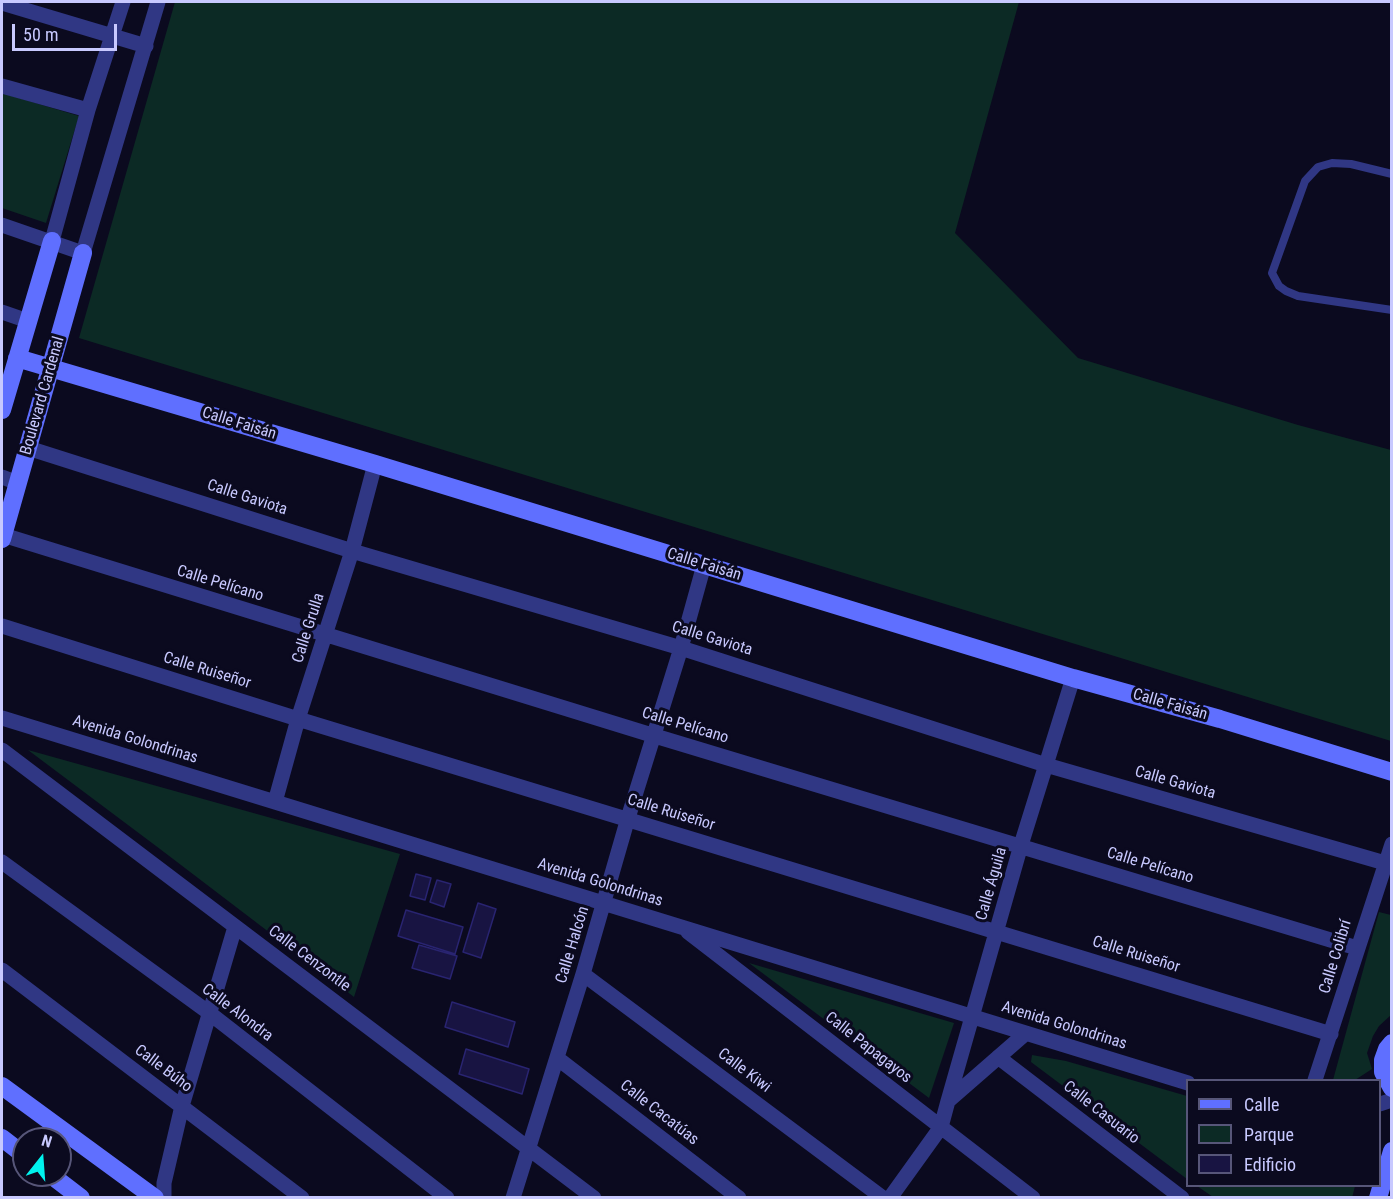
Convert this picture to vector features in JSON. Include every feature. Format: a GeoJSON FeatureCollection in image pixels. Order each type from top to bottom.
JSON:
{"type":"FeatureCollection","features":[{"type":"Feature","properties":{"kind":"street"},"geometry":{"type":"LineString","coordinates":[[3,400],[52,241],[88,110],[123,2]]}},
{"type":"Feature","properties":{"kind":"street"},"geometry":{"type":"LineString","coordinates":[[2,225],[83,253],[158,2]]}},
{"type":"Feature","properties":{"kind":"street"},"geometry":{"type":"LineString","coordinates":[[2,3],[146,46]]}},
{"type":"Feature","properties":{"kind":"street"},"geometry":{"type":"LineString","coordinates":[[2,86],[88,110]]}},
{"type":"Feature","properties":{"kind":"street","name":"Boulevard Cardenal"},"geometry":{"type":"LineString","coordinates":[[2,537],[10,480],[28,448],[83,253]]}},
{"type":"Feature","properties":{"kind":"street"},"geometry":{"type":"LineString","coordinates":[[2,312],[28,321]]}},
{"type":"Feature","properties":{"kind":"street","name":"Calle Faisán"},"geometry":{"type":"LineString","coordinates":[[17,358],[375,464],[1073,678],[1220,719],[1392,772]]}},
{"type":"Feature","properties":{"kind":"street","name":"Calle Gaviota"},"geometry":{"type":"LineString","coordinates":[[28,448],[352,551],[681,648],[1046,765],[1385,863]]}},
{"type":"Feature","properties":{"kind":"street","name":"Calle Grulla"},"geometry":{"type":"LineString","coordinates":[[275,802],[298,719],[352,551],[375,464]]}},
{"type":"Feature","properties":{"kind":"street","name":"Calle Pelícano"},"geometry":{"type":"LineString","coordinates":[[2,537],[1357,948]]}},
{"type":"Feature","properties":{"kind":"street","name":"Calle Halcón"},"geometry":{"type":"LineString","coordinates":[[513,1197],[655,736],[704,565]]}},
{"type":"Feature","properties":{"kind":"street","name":"Calle Ruiseñor"},"geometry":{"type":"LineString","coordinates":[[2,626],[298,719],[1331,1034]]}},
{"type":"Feature","properties":{"kind":"street","name":"Calle Águila"},"geometry":{"type":"LineString","coordinates":[[890,1197],[941,1127],[971,1016],[1073,678]]}},
{"type":"Feature","properties":{"kind":"street","name":"Avenida Golondrinas"},"geometry":{"type":"LineString","coordinates":[[2,718],[1186,1082]]}},
{"type":"Feature","properties":{"kind":"street","name":"Calle Cenzontle"},"geometry":{"type":"LineString","coordinates":[[2,750],[594,1197]]}},
{"type":"Feature","properties":{"kind":"street","name":"Calle Colibrí"},"geometry":{"type":"LineString","coordinates":[[1315,1079],[1392,844]]}},
{"type":"Feature","properties":{"kind":"street","name":"Calle Alondra"},"geometry":{"type":"LineString","coordinates":[[2,862],[208,1012],[447,1197]]}},
{"type":"Feature","properties":{"kind":"street"},"geometry":{"type":"LineString","coordinates":[[2,1086],[158,1194],[208,1012],[235,927]]}},
{"type":"Feature","properties":{"kind":"street","name":"Calle Papagayos"},"geometry":{"type":"LineString","coordinates":[[681,927],[1033,1197]]}},
{"type":"Feature","properties":{"kind":"street","name":"Calle Búho"},"geometry":{"type":"LineString","coordinates":[[2,970],[302,1197]]}},
{"type":"Feature","properties":{"kind":"street","name":"Calle Kiwi"},"geometry":{"type":"LineString","coordinates":[[583,974],[883,1197]]}},
{"type":"Feature","properties":{"kind":"street"},"geometry":{"type":"LineString","coordinates":[[948,1101],[1026,1033]]}},
{"type":"Feature","properties":{"kind":"street"},"geometry":{"type":"LineString","coordinates":[[1384,1080],[1383,1060],[1392,1042]]}},
{"type":"Feature","properties":{"kind":"street","name":"Calle Casuario"},"geometry":{"type":"LineString","coordinates":[[998,1057],[1182,1197]]}},
{"type":"Feature","properties":{"kind":"street","name":"Calle Cacatúas"},"geometry":{"type":"LineString","coordinates":[[557,1058],[739,1197]]}},
{"type":"Feature","properties":{"kind":"street"},"geometry":{"type":"LineString","coordinates":[[1381,1187],[1392,1150]]}},
{"type":"Feature","properties":{"kind":"street"},"geometry":{"type":"LineString","coordinates":[[67,1187],[81,1197]]}},
{"type":"Feature","properties":{"kind":"lane"},"geometry":{"type":"LineString","coordinates":[[1392,174],[1351,164],[1332,163],[1318,167],[1305,181],[1272,273],[1279,286],[1298,296],[1392,310]]}},
{"type":"Feature","properties":{"kind":"green space"},"geometry":{"type":"Polygon","coordinates":[[[175,2],[1019,2],[955,233],[1078,358],[1298,425],[1391,450],[1391,741],[79,338],[175,2]]]}},
{"type":"Feature","properties":{"kind":"green space"},"geometry":{"type":"Polygon","coordinates":[[[2,93],[79,116],[46,223],[2,208],[2,93]]]}},
{"type":"Feature","properties":{"kind":"green space"},"geometry":{"type":"Polygon","coordinates":[[[28,750],[400,854],[354,997],[160,849],[28,750]]]}},
{"type":"Feature","properties":{"kind":"green space"},"geometry":{"type":"Polygon","coordinates":[[[1379,912],[1391,915],[1391,1015],[1379,1026],[1367,1053],[1372,1069],[1357,1079],[1333,1079],[1379,912]]]}},
{"type":"Feature","properties":{"kind":"green space"},"geometry":{"type":"Polygon","coordinates":[[[749,963],[954,1023],[929,1098],[749,963]]]}},
{"type":"Feature","properties":{"kind":"green space"},"geometry":{"type":"Polygon","coordinates":[[[1032,1055],[1066,1061],[1186,1096],[1186,1178],[1031,1062],[1032,1055]]]}},
{"type":"Feature","properties":{"kind":"green space"},"geometry":{"type":"Polygon","coordinates":[[[1198,1187],[1355,1187],[1352,1198],[1213,1197],[1198,1187]]]}},
{"type":"Feature","properties":{"kind":"building"},"geometry":{"type":"Polygon","coordinates":[[[416,874],[431,878],[425,900],[410,896],[416,874]]]}},
{"type":"Feature","properties":{"kind":"building"},"geometry":{"type":"Polygon","coordinates":[[[437,880],[451,884],[444,907],[430,902],[437,880]]]}},
{"type":"Feature","properties":{"kind":"building"},"geometry":{"type":"Polygon","coordinates":[[[478,903],[496,909],[481,958],[463,952],[478,903]]]}},
{"type":"Feature","properties":{"kind":"building"},"geometry":{"type":"Polygon","coordinates":[[[406,910],[463,927],[455,954],[398,936],[406,910]]]}},
{"type":"Feature","properties":{"kind":"building"},"geometry":{"type":"Polygon","coordinates":[[[419,945],[457,956],[450,979],[412,968],[419,945]]]}},
{"type":"Feature","properties":{"kind":"building"},"geometry":{"type":"Polygon","coordinates":[[[452,1002],[515,1022],[508,1047],[445,1027],[452,1002]]]}},
{"type":"Feature","properties":{"kind":"building"},"geometry":{"type":"Polygon","coordinates":[[[466,1049],[529,1069],[522,1094],[459,1074],[466,1049]]]}}]}
